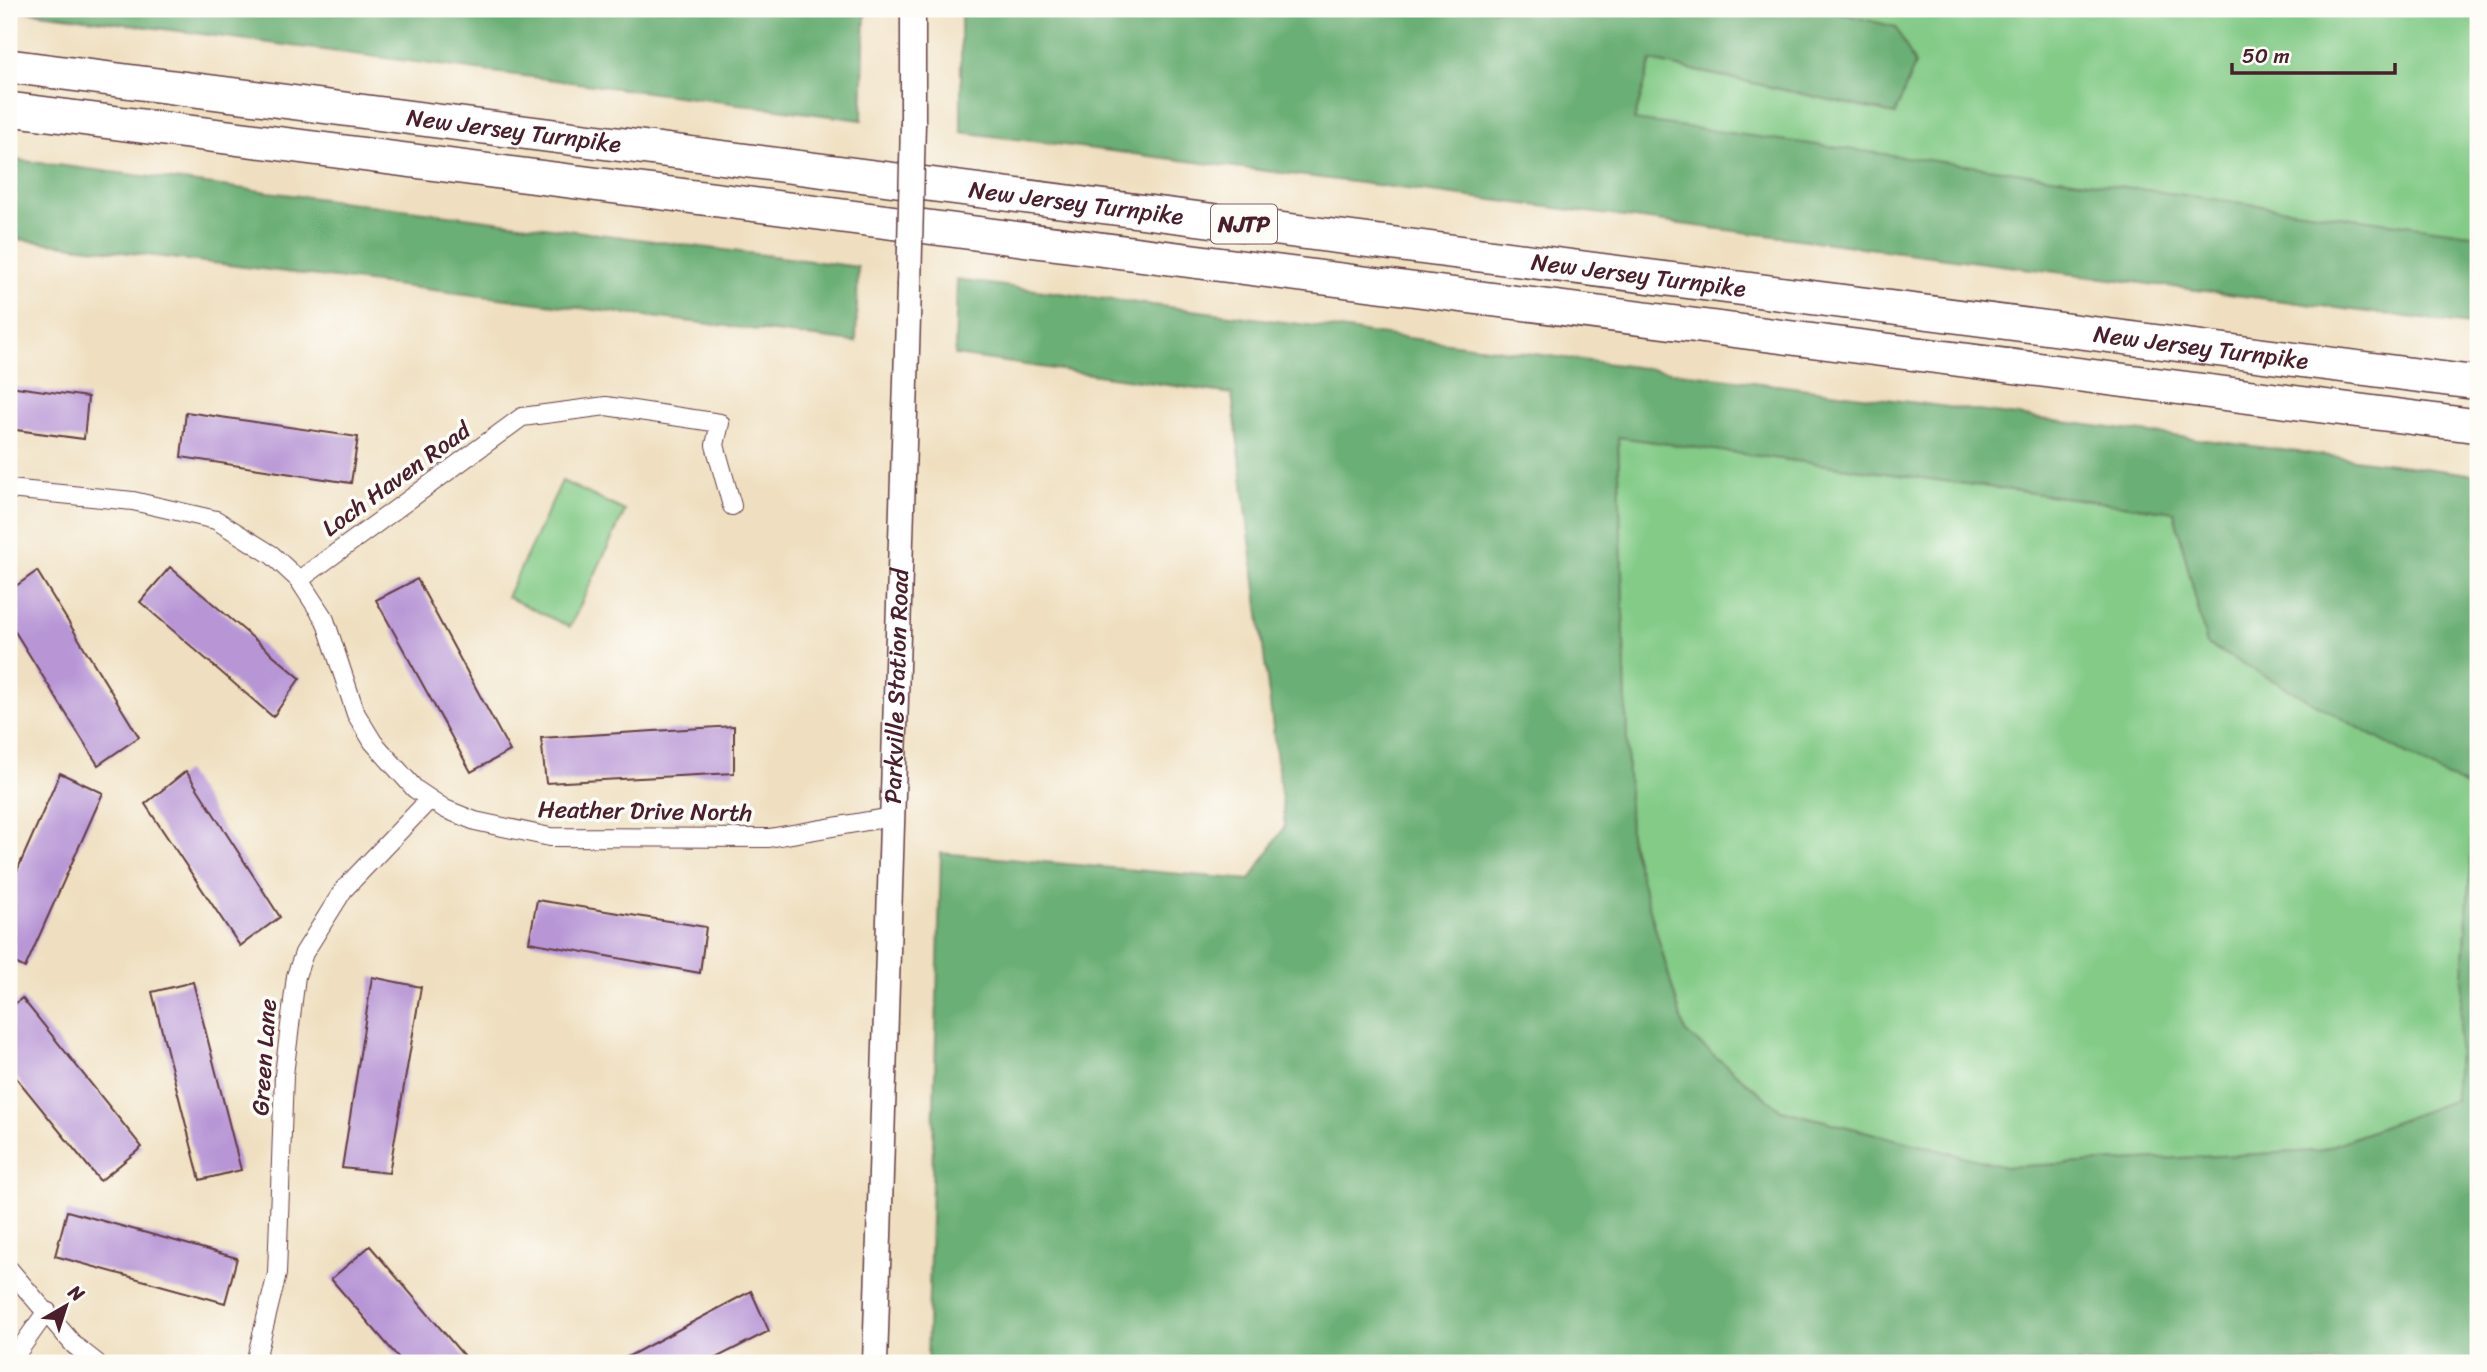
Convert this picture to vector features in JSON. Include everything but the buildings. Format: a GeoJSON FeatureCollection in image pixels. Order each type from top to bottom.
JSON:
{"type":"FeatureCollection","features":[{"type":"Feature","properties":{"kind":"highway","name":"New Jersey Turnpike"},"geometry":{"type":"LineString","coordinates":[[9,66],[2478,383]]}},
{"type":"Feature","properties":{"kind":"highway","name":"New Jersey Turnpike"},"geometry":{"type":"LineString","coordinates":[[9,109],[2478,426]]}},
{"type":"Feature","properties":{"kind":"main road","name":"Parkville Station Road"},"geometry":{"type":"LineString","coordinates":[[876,1363],[909,286],[913,9]]}},
{"type":"Feature","properties":{"kind":"street","name":"Loch Haven Road"},"geometry":{"type":"LineString","coordinates":[[299,580],[522,417],[606,406],[720,423],[715,445],[732,506]]}},
{"type":"Feature","properties":{"kind":"street","name":"Heather Drive North"},"geometry":{"type":"LineString","coordinates":[[9,489],[132,501],[216,520],[272,555],[299,580],[325,620],[356,714],[391,766],[430,799],[475,821],[550,837],[769,838],[891,817]]}},
{"type":"Feature","properties":{"kind":"street","name":"Green Lane"},"geometry":{"type":"LineString","coordinates":[[255,1363],[277,1273],[284,1075],[296,976],[304,953],[344,889],[430,799]]}},
{"type":"Feature","properties":{"kind":"street"},"geometry":{"type":"LineString","coordinates":[[9,1269],[74,1345],[97,1363]]}},
{"type":"Feature","properties":{"kind":"street"},"geometry":{"type":"LineString","coordinates":[[10,1363],[47,1311]]}},
{"type":"Feature","properties":{"kind":"green space"},"geometry":{"type":"Polygon","coordinates":[[[9,9],[760,9],[793,13],[799,9],[865,9],[862,120],[9,9]]]}},
{"type":"Feature","properties":{"kind":"green space"},"geometry":{"type":"Polygon","coordinates":[[[961,9],[1821,9],[1896,27],[1915,64],[1895,114],[1651,61],[1634,120],[2478,235],[2478,326],[961,132],[961,9]]]}},
{"type":"Feature","properties":{"kind":"green space"},"geometry":{"type":"Polygon","coordinates":[[[1821,9],[2478,9],[2478,235],[1634,121],[1651,61],[1895,114],[1896,27],[1821,9]]]}},
{"type":"Feature","properties":{"kind":"green space"},"geometry":{"type":"Polygon","coordinates":[[[9,159],[858,267],[856,342],[9,238],[9,159]]]}},
{"type":"Feature","properties":{"kind":"green space"},"geometry":{"type":"Polygon","coordinates":[[[957,280],[2478,475],[2478,1363],[927,1363],[941,853],[1250,880],[1285,826],[1232,394],[955,355],[957,280]],[[1618,437],[1630,840],[1685,1032],[1781,1110],[2005,1167],[2318,1151],[2455,1100],[2475,792],[2207,644],[2174,512],[1618,437]]]}},
{"type":"Feature","properties":{"kind":"green space"},"geometry":{"type":"Polygon","coordinates":[[[1618,437],[2174,512],[2208,644],[2475,792],[2455,1100],[2318,1151],[2005,1167],[1781,1110],[1685,1032],[1630,840],[1618,437]]]}},
{"type":"Feature","properties":{"kind":"green space"},"geometry":{"type":"Polygon","coordinates":[[[562,481],[625,511],[570,627],[507,597],[562,481]]]}}]}
